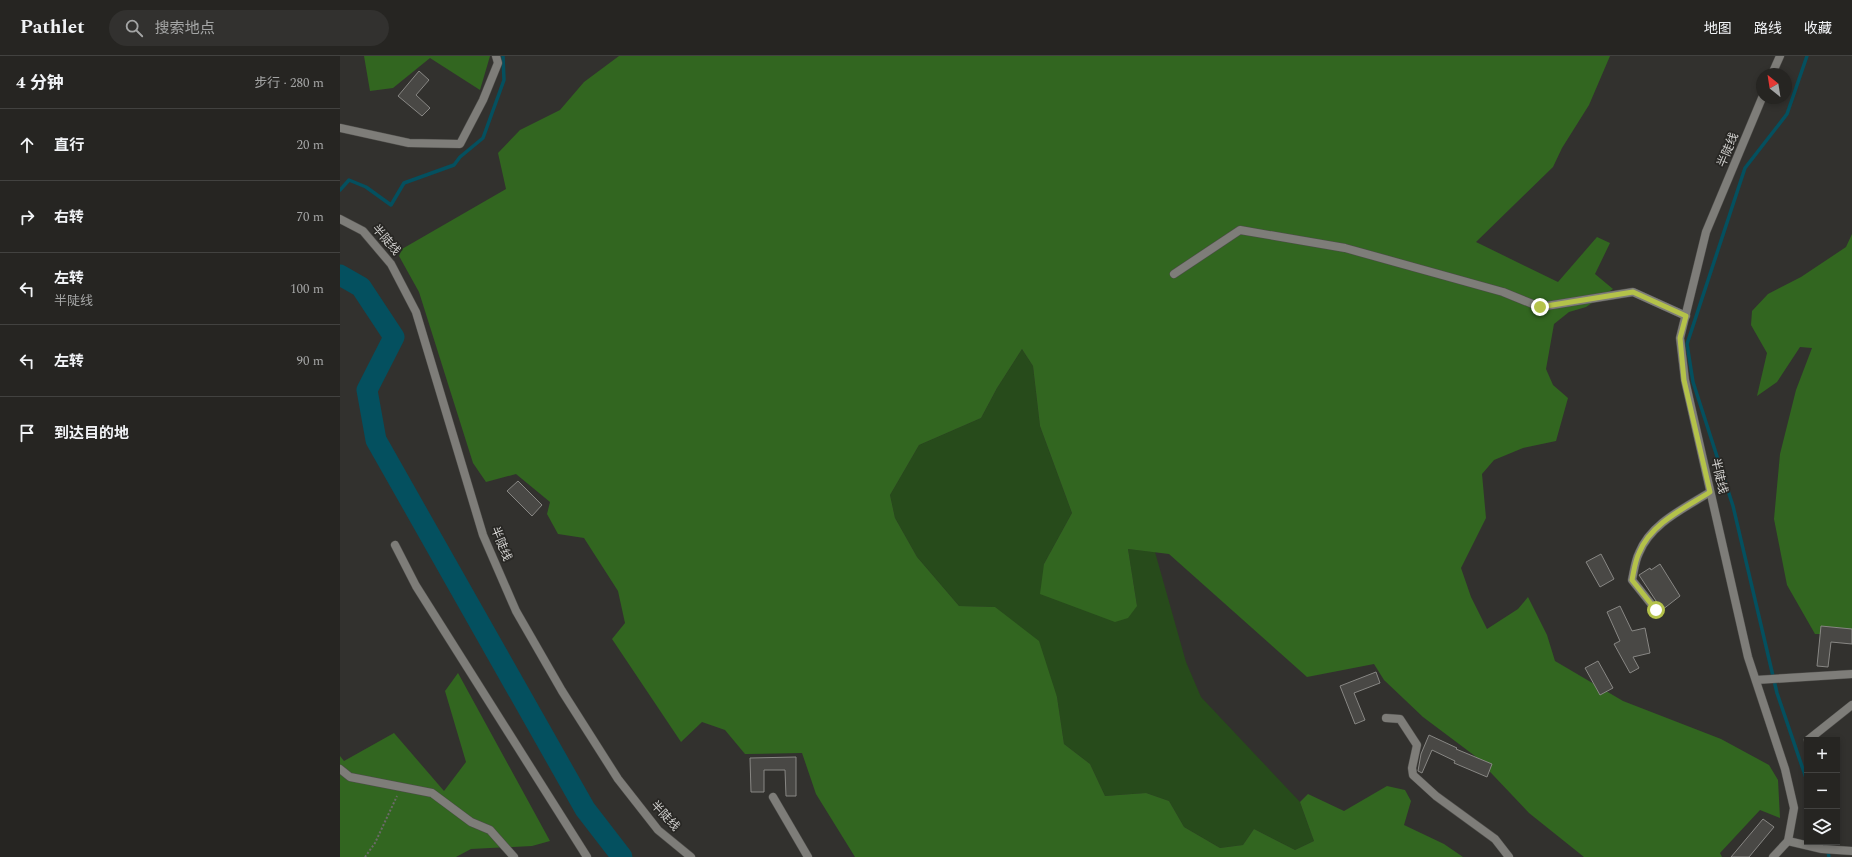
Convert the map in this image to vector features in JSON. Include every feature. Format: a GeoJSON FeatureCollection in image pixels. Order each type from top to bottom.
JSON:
{"type":"FeatureCollection","features":[{"type":"Feature","properties":{"kind":"street"},"geometry":{"type":"LineString","coordinates":[[340,128],[409,143],[460,144],[483,100],[498,63],[496,56]]}},
{"type":"Feature","properties":{"kind":"street"},"geometry":{"type":"LineString","coordinates":[[1775,68],[1780,56]]}},
{"type":"Feature","properties":{"kind":"street","name":"半陡线"},"geometry":{"type":"LineString","coordinates":[[1759,104],[1706,232],[1680,338],[1684,380],[1748,657],[1785,769],[1794,808],[1788,841]]}},
{"type":"Feature","properties":{"kind":"street","name":"半陡线"},"geometry":{"type":"LineString","coordinates":[[340,219],[363,231],[391,264],[416,312],[483,535],[516,611],[562,691],[618,779],[658,830],[691,857]]}},
{"type":"Feature","properties":{"kind":"street"},"geometry":{"type":"LineString","coordinates":[[1174,274],[1240,230],[1345,248],[1503,292],[1540,307],[1633,292],[1686,316]]}},
{"type":"Feature","properties":{"kind":"street"},"geometry":{"type":"LineString","coordinates":[[1656,610],[1632,580],[1639,552],[1651,534],[1663,521],[1710,492]]}},
{"type":"Feature","properties":{"kind":"street"},"geometry":{"type":"LineString","coordinates":[[395,545],[416,586],[587,857]]}},
{"type":"Feature","properties":{"kind":"street"},"geometry":{"type":"LineString","coordinates":[[1756,680],[1852,674]]}},
{"type":"Feature","properties":{"kind":"street"},"geometry":{"type":"LineString","coordinates":[[1811,737],[1852,705]]}},
{"type":"Feature","properties":{"kind":"street"},"geometry":{"type":"LineString","coordinates":[[1386,718],[1400,719],[1416,745],[1412,768],[1413,775],[1436,796],[1495,839],[1509,857]]}},
{"type":"Feature","properties":{"kind":"street"},"geometry":{"type":"LineString","coordinates":[[340,769],[350,777],[432,793],[471,822],[490,830],[514,857]]}},
{"type":"Feature","properties":{"kind":"street"},"geometry":{"type":"LineString","coordinates":[[773,797],[808,857]]}},
{"type":"Feature","properties":{"kind":"street"},"geometry":{"type":"LineString","coordinates":[[1772,857],[1788,841],[1822,850],[1852,851]]}},
{"type":"Feature","properties":{"kind":"path"},"geometry":{"type":"LineString","coordinates":[[365,857],[375,843],[401,787]]}},
{"type":"Feature","properties":{"kind":"green space"},"geometry":{"type":"Polygon","coordinates":[[[364,56],[490,56],[480,90],[430,58],[393,88],[370,91],[364,56]]]}},
{"type":"Feature","properties":{"kind":"green space"},"geometry":{"type":"Polygon","coordinates":[[[619,56],[1610,56],[1589,105],[1562,148],[1553,167],[1476,242],[1558,282],[1597,237],[1610,243],[1595,274],[1613,289],[1586,307],[1569,312],[1554,324],[1546,369],[1553,385],[1568,398],[1556,441],[1523,448],[1494,460],[1482,474],[1486,518],[1461,568],[1471,597],[1487,629],[1518,609],[1528,597],[1547,635],[1555,661],[1623,701],[1721,739],[1769,765],[1778,780],[1780,818],[1760,810],[1720,853],[1722,857],[1584,857],[1529,813],[1475,756],[1423,717],[1384,680],[1374,664],[1307,677],[1169,554],[1128,549],[1137,606],[1128,618],[1115,622],[1040,594],[1044,564],[1072,513],[1040,426],[1033,366],[1022,349],[997,388],[981,418],[919,445],[890,495],[895,518],[917,557],[959,606],[995,607],[1039,641],[1057,697],[1064,744],[1090,764],[1105,796],[1146,793],[1169,801],[1184,827],[1220,848],[1243,845],[1254,829],[1295,850],[1314,841],[1300,802],[1308,794],[1344,811],[1387,786],[1405,790],[1411,801],[1404,825],[1444,844],[1463,857],[855,857],[816,794],[802,753],[745,754],[725,730],[702,722],[681,742],[612,639],[625,623],[618,591],[584,538],[558,534],[547,514],[550,502],[516,474],[486,482],[473,463],[419,292],[399,256],[402,249],[506,189],[498,153],[520,130],[560,110],[584,82],[619,56]]]}},
{"type":"Feature","properties":{"kind":"green space"},"geometry":{"type":"Polygon","coordinates":[[[1852,234],[1852,634],[1815,634],[1787,585],[1774,519],[1780,454],[1796,390],[1812,348],[1800,347],[1777,382],[1757,396],[1767,353],[1751,325],[1752,311],[1768,294],[1801,277],[1846,247],[1852,234]]]}},
{"type":"Feature","properties":{"kind":"green space"},"geometry":{"type":"Polygon","coordinates":[[[1022,349],[1033,366],[1040,426],[1072,513],[1044,564],[1137,606],[1128,549],[1155,552],[1186,662],[1201,697],[1300,802],[1314,841],[1295,850],[1254,829],[1243,845],[1220,848],[1184,827],[1169,801],[1146,793],[1105,796],[1090,764],[1064,744],[1057,697],[995,607],[959,606],[917,557],[895,518],[890,495],[919,445],[981,418],[997,388],[1022,349]]]}},
{"type":"Feature","properties":{"kind":"green space"},"geometry":{"type":"Polygon","coordinates":[[[458,673],[550,841],[532,846],[471,849],[456,857],[340,857],[340,756],[344,761],[394,733],[444,791],[466,762],[445,691],[458,673]]]}},
{"type":"Feature","properties":{"kind":"building"},"geometry":{"type":"Polygon","coordinates":[[[419,71],[429,80],[416,95],[430,108],[422,116],[398,96],[419,71]]]}},
{"type":"Feature","properties":{"kind":"building"},"geometry":{"type":"Polygon","coordinates":[[[518,481],[542,505],[532,516],[507,491],[518,481]]]}},
{"type":"Feature","properties":{"kind":"building"},"geometry":{"type":"Polygon","coordinates":[[[1601,554],[1614,579],[1600,587],[1586,562],[1601,554]]]}},
{"type":"Feature","properties":{"kind":"building"},"geometry":{"type":"Polygon","coordinates":[[[1660,564],[1680,596],[1662,610],[1639,575],[1660,564]]]}},
{"type":"Feature","properties":{"kind":"building"},"geometry":{"type":"Polygon","coordinates":[[[1620,606],[1632,631],[1645,628],[1650,653],[1633,657],[1639,668],[1630,673],[1614,644],[1620,641],[1607,612],[1620,606]]]}},
{"type":"Feature","properties":{"kind":"building"},"geometry":{"type":"Polygon","coordinates":[[[1821,626],[1852,629],[1852,644],[1831,642],[1828,667],[1817,666],[1821,626]]]}},
{"type":"Feature","properties":{"kind":"building"},"geometry":{"type":"Polygon","coordinates":[[[1598,661],[1613,688],[1600,695],[1585,668],[1598,661]]]}},
{"type":"Feature","properties":{"kind":"building"},"geometry":{"type":"Polygon","coordinates":[[[1376,672],[1380,683],[1354,693],[1365,720],[1355,724],[1340,686],[1376,672]]]}},
{"type":"Feature","properties":{"kind":"building"},"geometry":{"type":"Polygon","coordinates":[[[1429,735],[1457,748],[1456,749],[1492,764],[1487,777],[1454,763],[1455,761],[1432,750],[1422,773],[1418,771],[1421,754],[1429,735]]]}},
{"type":"Feature","properties":{"kind":"building"},"geometry":{"type":"Polygon","coordinates":[[[796,757],[796,796],[786,796],[785,770],[764,770],[764,792],[751,792],[750,758],[796,757]]]}},
{"type":"Feature","properties":{"kind":"building"},"geometry":{"type":"Polygon","coordinates":[[[1763,819],[1774,827],[1749,857],[1731,857],[1763,819]]]}},
{"type":"Feature","properties":{"kind":"waterway"},"geometry":{"type":"LineString","coordinates":[[340,190],[349,180],[366,187],[391,205],[404,183],[454,165],[460,157],[483,138],[504,80],[503,56]]}},
{"type":"Feature","properties":{"kind":"waterway"},"geometry":{"type":"LineString","coordinates":[[1804,773],[1777,693],[1733,506],[1693,382],[1687,344],[1745,168],[1787,114],[1807,56]]}},
{"type":"Feature","properties":{"kind":"waterway"},"geometry":{"type":"LineString","coordinates":[[340,275],[361,287],[394,337],[367,390],[376,440],[585,809],[622,857]]}},
{"type":"Feature","properties":{"kind":"waterway"},"geometry":{"type":"LineString","coordinates":[[1827,845],[1829,857]]}},
{"type":"Feature","properties":{"kind":"route"},"geometry":{"type":"LineString","coordinates":[[1540,307],[1633,292],[1686,316],[1680,338],[1684,380],[1710,492],[1663,521],[1651,534],[1639,552],[1632,580],[1656,610]]}}]}
